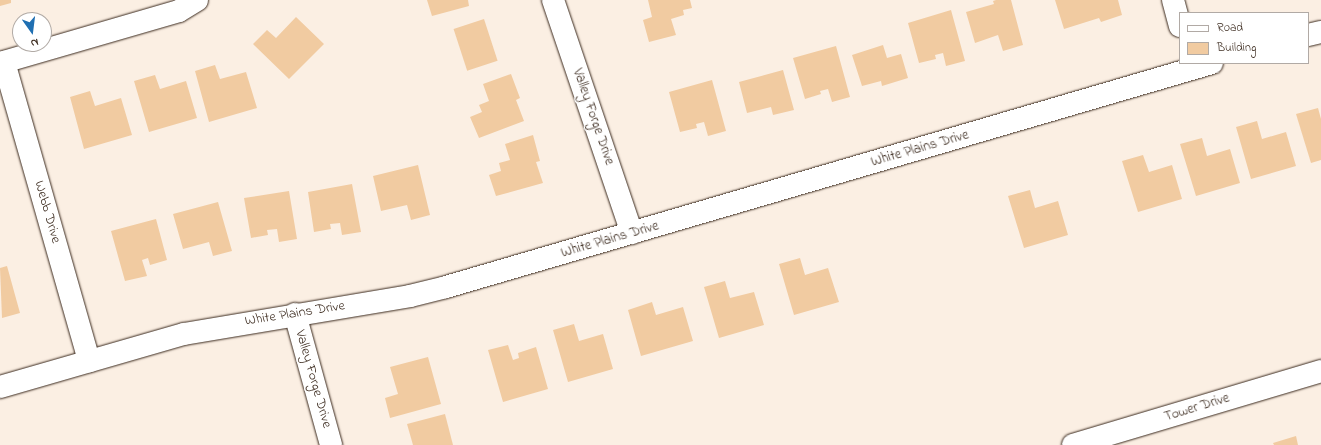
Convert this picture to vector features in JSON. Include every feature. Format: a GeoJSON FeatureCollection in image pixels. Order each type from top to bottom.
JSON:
{"type":"FeatureCollection","features":[{"type":"Feature","properties":{"kind":"street"},"geometry":{"type":"LineString","coordinates":[[2,62],[179,11],[197,0]]}},
{"type":"Feature","properties":{"kind":"street","name":"Valley Forge Drive"},"geometry":{"type":"LineString","coordinates":[[553,0],[632,233]]}},
{"type":"Feature","properties":{"kind":"street"},"geometry":{"type":"LineString","coordinates":[[1173,0],[1179,22]]}},
{"type":"Feature","properties":{"kind":"street"},"geometry":{"type":"LineString","coordinates":[[1309,35],[1321,32]]}},
{"type":"Feature","properties":{"kind":"street","name":"Webb Drive"},"geometry":{"type":"LineString","coordinates":[[2,62],[89,361]]}},
{"type":"Feature","properties":{"kind":"street","name":"White Plains Drive"},"geometry":{"type":"LineString","coordinates":[[0,387],[184,334],[294,314],[410,296],[632,233],[1198,65]]}},
{"type":"Feature","properties":{"kind":"street","name":"Valley Forge Drive"},"geometry":{"type":"LineString","coordinates":[[294,314],[331,445]]}},
{"type":"Feature","properties":{"kind":"street","name":"Tower Drive"},"geometry":{"type":"LineString","coordinates":[[1073,445],[1321,371]]}},
{"type":"Feature","properties":{"kind":"building"},"geometry":{"type":"Polygon","coordinates":[[[0,0],[11,0],[11,3],[0,6],[0,0]]]}},
{"type":"Feature","properties":{"kind":"building"},"geometry":{"type":"Polygon","coordinates":[[[427,0],[468,0],[469,6],[432,16],[427,0]]]}},
{"type":"Feature","properties":{"kind":"building"},"geometry":{"type":"Polygon","coordinates":[[[648,0],[690,0],[692,8],[683,10],[684,15],[671,19],[676,35],[649,42],[643,20],[652,17],[648,0]]]}},
{"type":"Feature","properties":{"kind":"building"},"geometry":{"type":"Polygon","coordinates":[[[1011,0],[1023,45],[1003,51],[998,35],[975,43],[966,12],[994,4],[993,1],[1011,0]]]}},
{"type":"Feature","properties":{"kind":"building"},"geometry":{"type":"Polygon","coordinates":[[[1055,0],[1118,0],[1122,15],[1101,22],[1099,18],[1064,29],[1055,0]]]}},
{"type":"Feature","properties":{"kind":"building"},"geometry":{"type":"Polygon","coordinates":[[[951,10],[965,61],[946,66],[943,53],[935,55],[936,59],[919,63],[908,23],[951,10]]]}},
{"type":"Feature","properties":{"kind":"building"},"geometry":{"type":"Polygon","coordinates":[[[296,17],[324,44],[289,79],[253,44],[267,30],[276,38],[296,17]]]}},
{"type":"Feature","properties":{"kind":"building"},"geometry":{"type":"Polygon","coordinates":[[[484,19],[498,61],[467,71],[454,29],[484,19]]]}},
{"type":"Feature","properties":{"kind":"building"},"geometry":{"type":"Polygon","coordinates":[[[883,45],[887,58],[901,54],[908,78],[882,86],[881,81],[862,86],[852,55],[883,45]]]}},
{"type":"Feature","properties":{"kind":"building"},"geometry":{"type":"Polygon","coordinates":[[[836,46],[850,97],[832,102],[828,89],[820,91],[821,94],[805,99],[793,58],[836,46]]]}},
{"type":"Feature","properties":{"kind":"building"},"geometry":{"type":"Polygon","coordinates":[[[215,65],[220,79],[246,72],[257,108],[209,122],[195,71],[215,65]]]}},
{"type":"Feature","properties":{"kind":"building"},"geometry":{"type":"Polygon","coordinates":[[[783,70],[794,110],[773,115],[771,107],[747,113],[739,82],[783,70]]]}},
{"type":"Feature","properties":{"kind":"building"},"geometry":{"type":"Polygon","coordinates":[[[511,74],[520,98],[516,100],[524,121],[479,138],[470,117],[482,112],[479,105],[489,101],[483,84],[511,74]]]}},
{"type":"Feature","properties":{"kind":"building"},"geometry":{"type":"Polygon","coordinates":[[[155,75],[160,89],[186,81],[197,118],[149,132],[134,81],[155,75]]]}},
{"type":"Feature","properties":{"kind":"building"},"geometry":{"type":"Polygon","coordinates":[[[712,80],[726,131],[708,136],[704,122],[696,124],[697,128],[680,132],[669,92],[712,80]]]}},
{"type":"Feature","properties":{"kind":"building"},"geometry":{"type":"Polygon","coordinates":[[[90,91],[95,106],[121,98],[132,135],[84,149],[70,97],[90,91]]]}},
{"type":"Feature","properties":{"kind":"building"},"geometry":{"type":"Polygon","coordinates":[[[1318,108],[1321,119],[1321,160],[1311,163],[1296,114],[1318,108]]]}},
{"type":"Feature","properties":{"kind":"building"},"geometry":{"type":"Polygon","coordinates":[[[1257,121],[1262,139],[1286,132],[1296,166],[1251,179],[1236,127],[1257,121]]]}},
{"type":"Feature","properties":{"kind":"building"},"geometry":{"type":"Polygon","coordinates":[[[533,135],[540,161],[536,162],[543,183],[496,196],[489,175],[501,171],[499,163],[510,160],[505,144],[533,135]]]}},
{"type":"Feature","properties":{"kind":"building"},"geometry":{"type":"Polygon","coordinates":[[[1202,138],[1207,156],[1230,149],[1240,183],[1196,196],[1180,144],[1202,138]]]}},
{"type":"Feature","properties":{"kind":"building"},"geometry":{"type":"Polygon","coordinates":[[[1143,155],[1149,172],[1172,165],[1182,199],[1138,212],[1122,161],[1143,155]]]}},
{"type":"Feature","properties":{"kind":"building"},"geometry":{"type":"Polygon","coordinates":[[[418,165],[430,215],[411,220],[407,205],[381,211],[373,176],[418,165]]]}},
{"type":"Feature","properties":{"kind":"building"},"geometry":{"type":"Polygon","coordinates":[[[352,184],[361,232],[342,235],[340,223],[330,224],[331,229],[314,232],[308,192],[352,184]]]}},
{"type":"Feature","properties":{"kind":"building"},"geometry":{"type":"Polygon","coordinates":[[[1030,190],[1035,208],[1058,201],[1068,235],[1024,248],[1008,196],[1030,190]]]}},
{"type":"Feature","properties":{"kind":"building"},"geometry":{"type":"Polygon","coordinates":[[[289,191],[297,239],[279,242],[277,229],[267,230],[268,235],[251,238],[244,198],[289,191]]]}},
{"type":"Feature","properties":{"kind":"building"},"geometry":{"type":"Polygon","coordinates":[[[218,202],[232,251],[213,256],[209,242],[183,249],[173,214],[218,202]]]}},
{"type":"Feature","properties":{"kind":"building"},"geometry":{"type":"Polygon","coordinates":[[[156,219],[167,260],[150,265],[148,258],[142,260],[147,276],[125,281],[111,231],[156,219]]]}},
{"type":"Feature","properties":{"kind":"building"},"geometry":{"type":"Polygon","coordinates":[[[800,258],[805,275],[828,268],[839,302],[794,315],[779,264],[800,258]]]}},
{"type":"Feature","properties":{"kind":"building"},"geometry":{"type":"Polygon","coordinates":[[[7,266],[20,313],[2,318],[0,268],[7,266]]]}},
{"type":"Feature","properties":{"kind":"building"},"geometry":{"type":"Polygon","coordinates":[[[725,281],[730,298],[754,292],[764,325],[719,338],[704,287],[725,281]]]}},
{"type":"Feature","properties":{"kind":"building"},"geometry":{"type":"Polygon","coordinates":[[[652,302],[656,315],[683,307],[693,341],[641,356],[628,310],[652,302]]]}},
{"type":"Feature","properties":{"kind":"building"},"geometry":{"type":"Polygon","coordinates":[[[574,324],[579,341],[603,334],[613,369],[568,382],[553,330],[574,324]]]}},
{"type":"Feature","properties":{"kind":"building"},"geometry":{"type":"Polygon","coordinates":[[[508,345],[513,360],[519,358],[518,353],[536,347],[548,389],[503,402],[488,350],[508,345]]]}},
{"type":"Feature","properties":{"kind":"building"},"geometry":{"type":"Polygon","coordinates":[[[428,357],[441,404],[390,418],[385,398],[398,394],[390,367],[428,357]]]}},
{"type":"Feature","properties":{"kind":"building"},"geometry":{"type":"Polygon","coordinates":[[[445,414],[453,445],[413,445],[407,424],[445,414]]]}},
{"type":"Feature","properties":{"kind":"building"},"geometry":{"type":"Polygon","coordinates":[[[1296,436],[1298,445],[1274,445],[1273,443],[1296,436]]]}}]}
